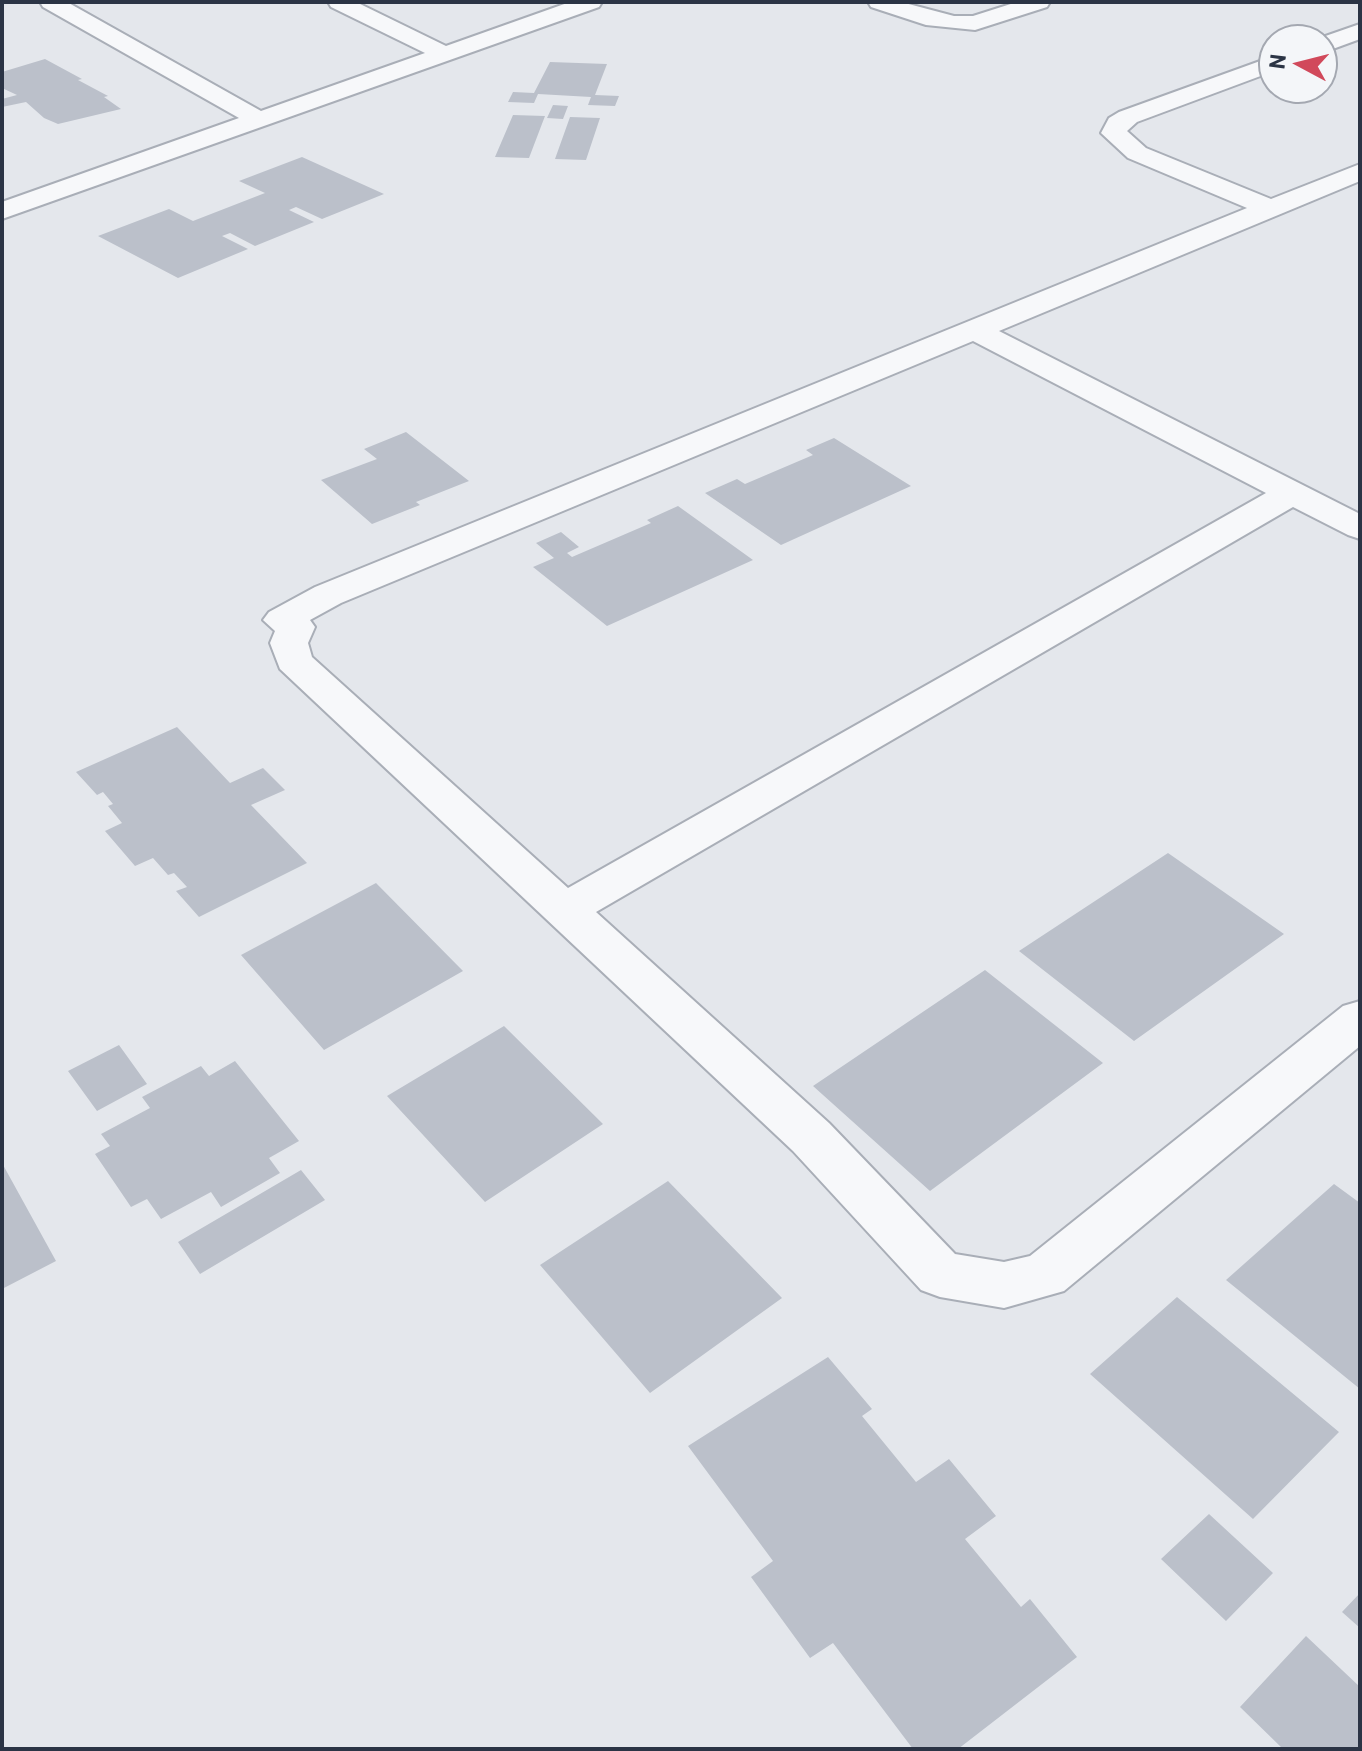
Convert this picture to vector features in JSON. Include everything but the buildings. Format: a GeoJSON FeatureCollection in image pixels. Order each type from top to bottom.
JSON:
{"type":"FeatureCollection","features":[{"type":"Feature","properties":{"kind":"street"},"geometry":{"type":"LineString","coordinates":[[51,2],[260,120]]}},
{"type":"Feature","properties":{"kind":"street"},"geometry":{"type":"LineString","coordinates":[[339,2],[445,54]]}},
{"type":"Feature","properties":{"kind":"street"},"geometry":{"type":"LineString","coordinates":[[2,211],[591,2]]}},
{"type":"Feature","properties":{"kind":"street"},"geometry":{"type":"LineString","coordinates":[[879,2],[934,20],[954,23],[975,23],[1039,2]]}},
{"type":"Feature","properties":{"kind":"street"},"geometry":{"type":"LineString","coordinates":[[1338,39],[1360,31]]}},
{"type":"Feature","properties":{"kind":"street"},"geometry":{"type":"LineString","coordinates":[[1258,69],[1128,117],[1118,123],[1114,133],[1137,153],[1270,208]]}},
{"type":"Feature","properties":{"kind":"street"},"geometry":{"type":"LineString","coordinates":[[1360,172],[328,595],[282,620],[296,627],[289,643],[294,661],[811,1137],[940,1274],[1004,1285],[1045,1275],[1360,1019]]}},
{"type":"Feature","properties":{"kind":"street"},"geometry":{"type":"LineString","coordinates":[[976,331],[1360,528]]}},
{"type":"Feature","properties":{"kind":"street"},"geometry":{"type":"LineString","coordinates":[[563,911],[1292,493]]}}]}
